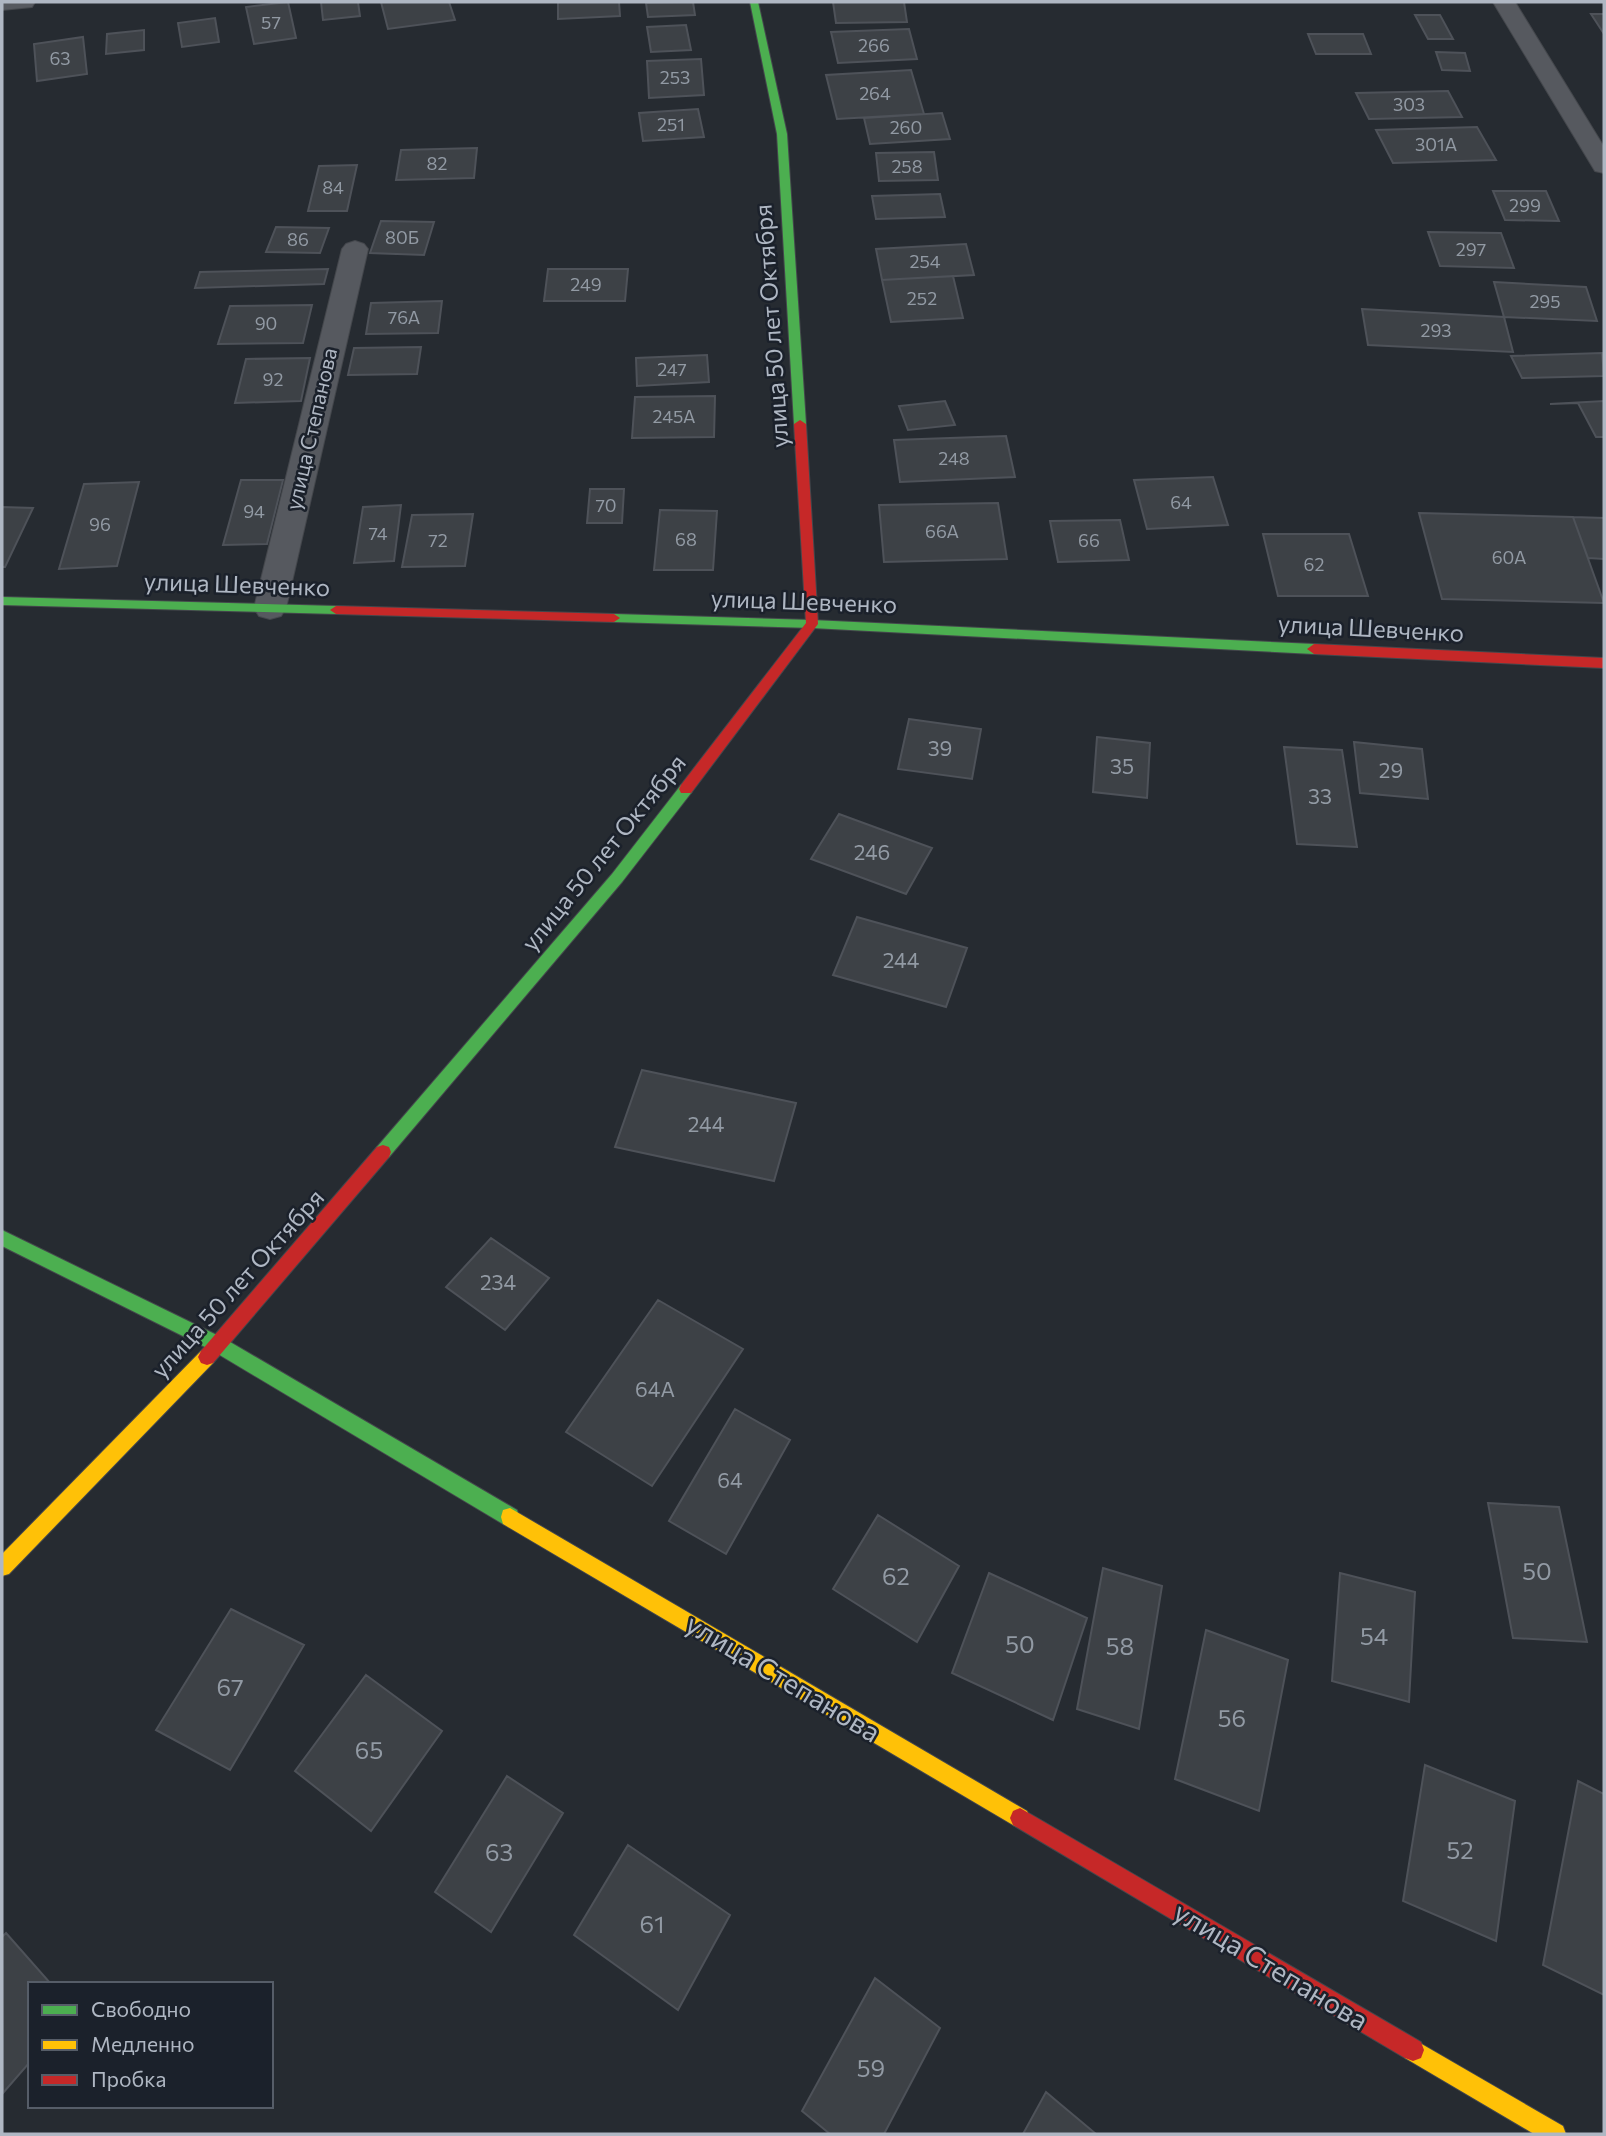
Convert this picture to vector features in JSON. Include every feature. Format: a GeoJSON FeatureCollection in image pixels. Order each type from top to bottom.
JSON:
{"type":"FeatureCollection","features":[{"type":"Feature","properties":{"kind":"street"},"geometry":{"type":"LineString","coordinates":[[2,4],[24,2]]}},
{"type":"Feature","properties":{"kind":"street","name":"улица 50 лет Октября"},"geometry":{"type":"LineString","coordinates":[[2,1567],[219,1345],[617,877],[812,624],[782,135],[754,2]]}},
{"type":"Feature","properties":{"kind":"street"},"geometry":{"type":"LineString","coordinates":[[1504,2],[1604,166]]}},
{"type":"Feature","properties":{"kind":"street","name":"улица Степанова"},"geometry":{"type":"LineString","coordinates":[[270,608],[355,249]]}},
{"type":"Feature","properties":{"kind":"street","name":"улица Шевченко"},"geometry":{"type":"LineString","coordinates":[[2,601],[812,624],[1604,663]]}},
{"type":"Feature","properties":{"kind":"street","name":"улица Степанова"},"geometry":{"type":"LineString","coordinates":[[2,1238],[219,1345],[1556,2134]]}},
{"type":"Feature","properties":{"kind":"building"},"geometry":{"type":"Polygon","coordinates":[[[288,2],[296,38],[254,44],[246,7],[288,2]]]}},
{"type":"Feature","properties":{"kind":"building"},"geometry":{"type":"Polygon","coordinates":[[[321,2],[358,2],[360,16],[323,20],[321,2]]]}},
{"type":"Feature","properties":{"kind":"building"},"geometry":{"type":"Polygon","coordinates":[[[381,2],[449,2],[455,20],[388,29],[381,2]]]}},
{"type":"Feature","properties":{"kind":"building"},"geometry":{"type":"Polygon","coordinates":[[[558,2],[619,2],[620,16],[558,19],[558,2]]]}},
{"type":"Feature","properties":{"kind":"building"},"geometry":{"type":"Polygon","coordinates":[[[693,2],[695,15],[648,17],[646,3],[693,2]]]}},
{"type":"Feature","properties":{"kind":"building"},"geometry":{"type":"Polygon","coordinates":[[[833,2],[904,2],[907,22],[836,23],[833,2]]]}},
{"type":"Feature","properties":{"kind":"building"},"geometry":{"type":"Polygon","coordinates":[[[1591,14],[1604,14],[1604,34],[1591,14]]]}},
{"type":"Feature","properties":{"kind":"building"},"geometry":{"type":"Polygon","coordinates":[[[1415,15],[1440,15],[1453,39],[1428,39],[1415,15]]]}},
{"type":"Feature","properties":{"kind":"building"},"geometry":{"type":"Polygon","coordinates":[[[215,18],[219,42],[182,47],[178,23],[215,18]]]}},
{"type":"Feature","properties":{"kind":"building"},"geometry":{"type":"Polygon","coordinates":[[[686,25],[691,50],[651,52],[647,27],[686,25]]]}},
{"type":"Feature","properties":{"kind":"building"},"geometry":{"type":"Polygon","coordinates":[[[909,29],[917,59],[838,63],[831,32],[909,29]]]}},
{"type":"Feature","properties":{"kind":"building"},"geometry":{"type":"Polygon","coordinates":[[[144,30],[144,50],[106,54],[107,34],[144,30]]]}},
{"type":"Feature","properties":{"kind":"building"},"geometry":{"type":"Polygon","coordinates":[[[1308,34],[1363,34],[1371,54],[1316,54],[1308,34]]]}},
{"type":"Feature","properties":{"kind":"building"},"geometry":{"type":"Polygon","coordinates":[[[83,37],[87,74],[37,81],[34,44],[83,37]]]}},
{"type":"Feature","properties":{"kind":"building"},"geometry":{"type":"Polygon","coordinates":[[[1436,52],[1465,53],[1470,71],[1442,70],[1436,52]]]}},
{"type":"Feature","properties":{"kind":"building"},"geometry":{"type":"Polygon","coordinates":[[[701,59],[704,95],[649,98],[647,61],[701,59]]]}},
{"type":"Feature","properties":{"kind":"building"},"geometry":{"type":"Polygon","coordinates":[[[911,70],[924,114],[837,119],[826,75],[911,70]]]}},
{"type":"Feature","properties":{"kind":"building"},"geometry":{"type":"Polygon","coordinates":[[[1448,91],[1462,117],[1369,119],[1356,93],[1448,91]]]}},
{"type":"Feature","properties":{"kind":"building"},"geometry":{"type":"Polygon","coordinates":[[[698,109],[704,137],[643,141],[639,113],[698,109]]]}},
{"type":"Feature","properties":{"kind":"building"},"geometry":{"type":"Polygon","coordinates":[[[942,113],[950,139],[870,144],[864,118],[942,113]]]}},
{"type":"Feature","properties":{"kind":"building"},"geometry":{"type":"Polygon","coordinates":[[[1477,127],[1496,160],[1393,163],[1376,130],[1477,127]]]}},
{"type":"Feature","properties":{"kind":"building"},"geometry":{"type":"Polygon","coordinates":[[[477,148],[474,178],[396,180],[401,150],[477,148]]]}},
{"type":"Feature","properties":{"kind":"building"},"geometry":{"type":"Polygon","coordinates":[[[934,152],[938,180],[879,181],[876,153],[934,152]]]}},
{"type":"Feature","properties":{"kind":"building"},"geometry":{"type":"Polygon","coordinates":[[[357,165],[347,211],[308,211],[319,166],[357,165]]]}},
{"type":"Feature","properties":{"kind":"building"},"geometry":{"type":"Polygon","coordinates":[[[1493,191],[1546,191],[1559,221],[1505,220],[1493,191]]]}},
{"type":"Feature","properties":{"kind":"building"},"geometry":{"type":"Polygon","coordinates":[[[940,194],[945,217],[876,219],[872,196],[940,194]]]}},
{"type":"Feature","properties":{"kind":"building"},"geometry":{"type":"Polygon","coordinates":[[[381,221],[434,222],[424,255],[370,253],[381,221]]]}},
{"type":"Feature","properties":{"kind":"building"},"geometry":{"type":"Polygon","coordinates":[[[276,227],[329,228],[320,253],[266,252],[276,227]]]}},
{"type":"Feature","properties":{"kind":"building"},"geometry":{"type":"Polygon","coordinates":[[[1428,232],[1501,233],[1514,268],[1440,266],[1428,232]]]}},
{"type":"Feature","properties":{"kind":"building"},"geometry":{"type":"Polygon","coordinates":[[[966,244],[974,275],[882,280],[876,249],[966,244]]]}},
{"type":"Feature","properties":{"kind":"building"},"geometry":{"type":"Polygon","coordinates":[[[328,269],[324,284],[195,288],[200,272],[328,269]]]}},
{"type":"Feature","properties":{"kind":"building"},"geometry":{"type":"Polygon","coordinates":[[[548,269],[628,269],[625,301],[544,301],[548,269]]]}},
{"type":"Feature","properties":{"kind":"building"},"geometry":{"type":"Polygon","coordinates":[[[953,276],[963,318],[891,322],[882,280],[953,276]]]}},
{"type":"Feature","properties":{"kind":"building"},"geometry":{"type":"Polygon","coordinates":[[[1494,282],[1586,287],[1597,321],[1504,317],[1494,282]]]}},
{"type":"Feature","properties":{"kind":"building"},"geometry":{"type":"Polygon","coordinates":[[[442,301],[438,333],[366,334],[371,303],[442,301]]]}},
{"type":"Feature","properties":{"kind":"building"},"geometry":{"type":"Polygon","coordinates":[[[312,305],[303,343],[218,344],[230,306],[312,305]]]}},
{"type":"Feature","properties":{"kind":"building"},"geometry":{"type":"Polygon","coordinates":[[[1362,309],[1504,317],[1513,352],[1368,345],[1362,309]]]}},
{"type":"Feature","properties":{"kind":"building"},"geometry":{"type":"Polygon","coordinates":[[[421,347],[417,374],[348,375],[354,348],[421,347]]]}},
{"type":"Feature","properties":{"kind":"building"},"geometry":{"type":"Polygon","coordinates":[[[1602,353],[1604,376],[1522,378],[1511,356],[1602,353]]]}},
{"type":"Feature","properties":{"kind":"building"},"geometry":{"type":"Polygon","coordinates":[[[707,355],[709,382],[637,386],[636,358],[707,355]]]}},
{"type":"Feature","properties":{"kind":"building"},"geometry":{"type":"Polygon","coordinates":[[[310,358],[301,401],[235,403],[246,359],[310,358]]]}},
{"type":"Feature","properties":{"kind":"building"},"geometry":{"type":"Polygon","coordinates":[[[715,396],[714,437],[632,438],[635,397],[715,396]]]}},
{"type":"Feature","properties":{"kind":"building"},"geometry":{"type":"Polygon","coordinates":[[[945,401],[955,425],[908,430],[899,406],[945,401]]]}},
{"type":"Feature","properties":{"kind":"building"},"geometry":{"type":"Polygon","coordinates":[[[1604,401],[1604,437],[1596,437],[1578,403],[1550,404],[1604,401]]]}},
{"type":"Feature","properties":{"kind":"building"},"geometry":{"type":"Polygon","coordinates":[[[1006,436],[1015,477],[900,482],[894,440],[1006,436]]]}},
{"type":"Feature","properties":{"kind":"building"},"geometry":{"type":"Polygon","coordinates":[[[1213,477],[1228,525],[1147,529],[1134,480],[1213,477]]]}},
{"type":"Feature","properties":{"kind":"building"},"geometry":{"type":"Polygon","coordinates":[[[241,480],[283,480],[267,544],[223,545],[241,480]]]}},
{"type":"Feature","properties":{"kind":"building"},"geometry":{"type":"Polygon","coordinates":[[[139,482],[117,566],[59,569],[84,484],[139,482]]]}},
{"type":"Feature","properties":{"kind":"building"},"geometry":{"type":"Polygon","coordinates":[[[590,489],[624,489],[622,523],[587,523],[590,489]]]}},
{"type":"Feature","properties":{"kind":"building"},"geometry":{"type":"Polygon","coordinates":[[[998,503],[1007,559],[884,562],[879,505],[998,503]]]}},
{"type":"Feature","properties":{"kind":"building"},"geometry":{"type":"Polygon","coordinates":[[[401,505],[394,561],[354,563],[363,507],[401,505]]]}},
{"type":"Feature","properties":{"kind":"building"},"geometry":{"type":"Polygon","coordinates":[[[2,507],[33,508],[5,567],[2,567],[2,507]]]}},
{"type":"Feature","properties":{"kind":"building"},"geometry":{"type":"Polygon","coordinates":[[[660,510],[717,511],[713,570],[654,570],[660,510]]]}},
{"type":"Feature","properties":{"kind":"building"},"geometry":{"type":"Polygon","coordinates":[[[1419,513],[1573,517],[1604,603],[1442,599],[1419,513]]]}},
{"type":"Feature","properties":{"kind":"building"},"geometry":{"type":"Polygon","coordinates":[[[473,514],[465,566],[402,567],[412,515],[473,514]]]}},
{"type":"Feature","properties":{"kind":"building"},"geometry":{"type":"Polygon","coordinates":[[[1573,517],[1604,518],[1604,559],[1588,558],[1573,517]]]}},
{"type":"Feature","properties":{"kind":"building"},"geometry":{"type":"Polygon","coordinates":[[[1120,520],[1129,560],[1058,562],[1050,521],[1120,520]]]}},
{"type":"Feature","properties":{"kind":"building"},"geometry":{"type":"Polygon","coordinates":[[[1263,534],[1349,534],[1368,596],[1278,596],[1263,534]]]}},
{"type":"Feature","properties":{"kind":"building"},"geometry":{"type":"Polygon","coordinates":[[[909,719],[981,729],[972,779],[898,769],[909,719]]]}},
{"type":"Feature","properties":{"kind":"building"},"geometry":{"type":"Polygon","coordinates":[[[1097,737],[1150,743],[1147,798],[1093,792],[1097,737]]]}},
{"type":"Feature","properties":{"kind":"building"},"geometry":{"type":"Polygon","coordinates":[[[1354,742],[1422,749],[1428,799],[1360,793],[1354,742]]]}},
{"type":"Feature","properties":{"kind":"building"},"geometry":{"type":"Polygon","coordinates":[[[1284,747],[1342,750],[1357,847],[1297,844],[1284,747]]]}},
{"type":"Feature","properties":{"kind":"building"},"geometry":{"type":"Polygon","coordinates":[[[839,814],[932,848],[906,894],[811,859],[839,814]]]}},
{"type":"Feature","properties":{"kind":"building"},"geometry":{"type":"Polygon","coordinates":[[[857,917],[967,948],[946,1007],[833,975],[857,917]]]}},
{"type":"Feature","properties":{"kind":"building"},"geometry":{"type":"Polygon","coordinates":[[[642,1070],[796,1103],[774,1181],[615,1147],[642,1070]]]}},
{"type":"Feature","properties":{"kind":"building"},"geometry":{"type":"Polygon","coordinates":[[[491,1238],[549,1278],[505,1330],[446,1287],[491,1238]]]}},
{"type":"Feature","properties":{"kind":"building"},"geometry":{"type":"Polygon","coordinates":[[[658,1300],[743,1349],[652,1486],[566,1432],[658,1300]]]}},
{"type":"Feature","properties":{"kind":"building"},"geometry":{"type":"Polygon","coordinates":[[[735,1409],[790,1440],[726,1554],[669,1521],[735,1409]]]}},
{"type":"Feature","properties":{"kind":"building"},"geometry":{"type":"Polygon","coordinates":[[[1488,1503],[1559,1507],[1587,1642],[1513,1638],[1488,1503]]]}},
{"type":"Feature","properties":{"kind":"building"},"geometry":{"type":"Polygon","coordinates":[[[878,1515],[959,1566],[917,1642],[833,1589],[878,1515]]]}},
{"type":"Feature","properties":{"kind":"building"},"geometry":{"type":"Polygon","coordinates":[[[1103,1568],[1162,1586],[1139,1729],[1077,1709],[1103,1568]]]}},
{"type":"Feature","properties":{"kind":"building"},"geometry":{"type":"Polygon","coordinates":[[[989,1573],[1087,1618],[1053,1720],[952,1673],[989,1573]]]}},
{"type":"Feature","properties":{"kind":"building"},"geometry":{"type":"Polygon","coordinates":[[[1340,1573],[1415,1592],[1409,1702],[1332,1681],[1340,1573]]]}},
{"type":"Feature","properties":{"kind":"building"},"geometry":{"type":"Polygon","coordinates":[[[231,1609],[304,1645],[230,1770],[156,1730],[231,1609]]]}},
{"type":"Feature","properties":{"kind":"building"},"geometry":{"type":"Polygon","coordinates":[[[1206,1630],[1288,1660],[1259,1811],[1175,1779],[1206,1630]]]}},
{"type":"Feature","properties":{"kind":"building"},"geometry":{"type":"Polygon","coordinates":[[[366,1675],[442,1731],[371,1831],[295,1771],[366,1675]]]}},
{"type":"Feature","properties":{"kind":"building"},"geometry":{"type":"Polygon","coordinates":[[[1425,1765],[1515,1801],[1496,1941],[1403,1901],[1425,1765]]]}},
{"type":"Feature","properties":{"kind":"building"},"geometry":{"type":"Polygon","coordinates":[[[507,1776],[563,1813],[491,1932],[435,1892],[507,1776]]]}},
{"type":"Feature","properties":{"kind":"building"},"geometry":{"type":"Polygon","coordinates":[[[1578,1781],[1604,1794],[1604,1995],[1543,1965],[1578,1781]]]}},
{"type":"Feature","properties":{"kind":"building"},"geometry":{"type":"Polygon","coordinates":[[[628,1845],[730,1915],[678,2010],[574,1935],[628,1845]]]}},
{"type":"Feature","properties":{"kind":"building"},"geometry":{"type":"Polygon","coordinates":[[[6,1933],[49,1982],[28,1982],[28,2064],[3,2093],[2,1937],[6,1933]]]}},
{"type":"Feature","properties":{"kind":"building"},"geometry":{"type":"Polygon","coordinates":[[[875,1978],[940,2028],[884,2134],[830,2134],[802,2111],[875,1978]]]}},
{"type":"Feature","properties":{"kind":"building"},"geometry":{"type":"Polygon","coordinates":[[[1046,2092],[1059,2103],[1096,2134],[1023,2134],[1046,2092]]]}},
{"type":"Feature","properties":{"kind":"traffic: fast"},"geometry":{"type":"LineString","coordinates":[[754,2],[782,134],[800,424]]}},
{"type":"Feature","properties":{"kind":"traffic: fast"},"geometry":{"type":"LineString","coordinates":[[2,601],[336,610]]}},
{"type":"Feature","properties":{"kind":"traffic: fast"},"geometry":{"type":"LineString","coordinates":[[614,618],[812,624],[1314,649]]}},
{"type":"Feature","properties":{"kind":"traffic: fast"},"geometry":{"type":"LineString","coordinates":[[383,1152],[617,878],[686,789]]}},
{"type":"Feature","properties":{"kind":"traffic: fast"},"geometry":{"type":"LineString","coordinates":[[2,1238],[219,1345],[510,1517]]}},
{"type":"Feature","properties":{"kind":"traffic: slow"},"geometry":{"type":"LineString","coordinates":[[2,1567],[207,1357]]}},
{"type":"Feature","properties":{"kind":"traffic: slow"},"geometry":{"type":"LineString","coordinates":[[510,1517],[1020,1818]]}},
{"type":"Feature","properties":{"kind":"traffic: slow"},"geometry":{"type":"LineString","coordinates":[[1413,2050],[1555,2134]]}},
{"type":"Feature","properties":{"kind":"traffic: jam"},"geometry":{"type":"LineString","coordinates":[[686,789],[812,624],[800,424]]}},
{"type":"Feature","properties":{"kind":"traffic: jam"},"geometry":{"type":"LineString","coordinates":[[336,610],[614,618]]}},
{"type":"Feature","properties":{"kind":"traffic: jam"},"geometry":{"type":"LineString","coordinates":[[1314,649],[1604,663]]}},
{"type":"Feature","properties":{"kind":"traffic: jam"},"geometry":{"type":"LineString","coordinates":[[207,1357],[383,1152]]}},
{"type":"Feature","properties":{"kind":"traffic: jam"},"geometry":{"type":"LineString","coordinates":[[1020,1818],[1413,2050]]}}]}
